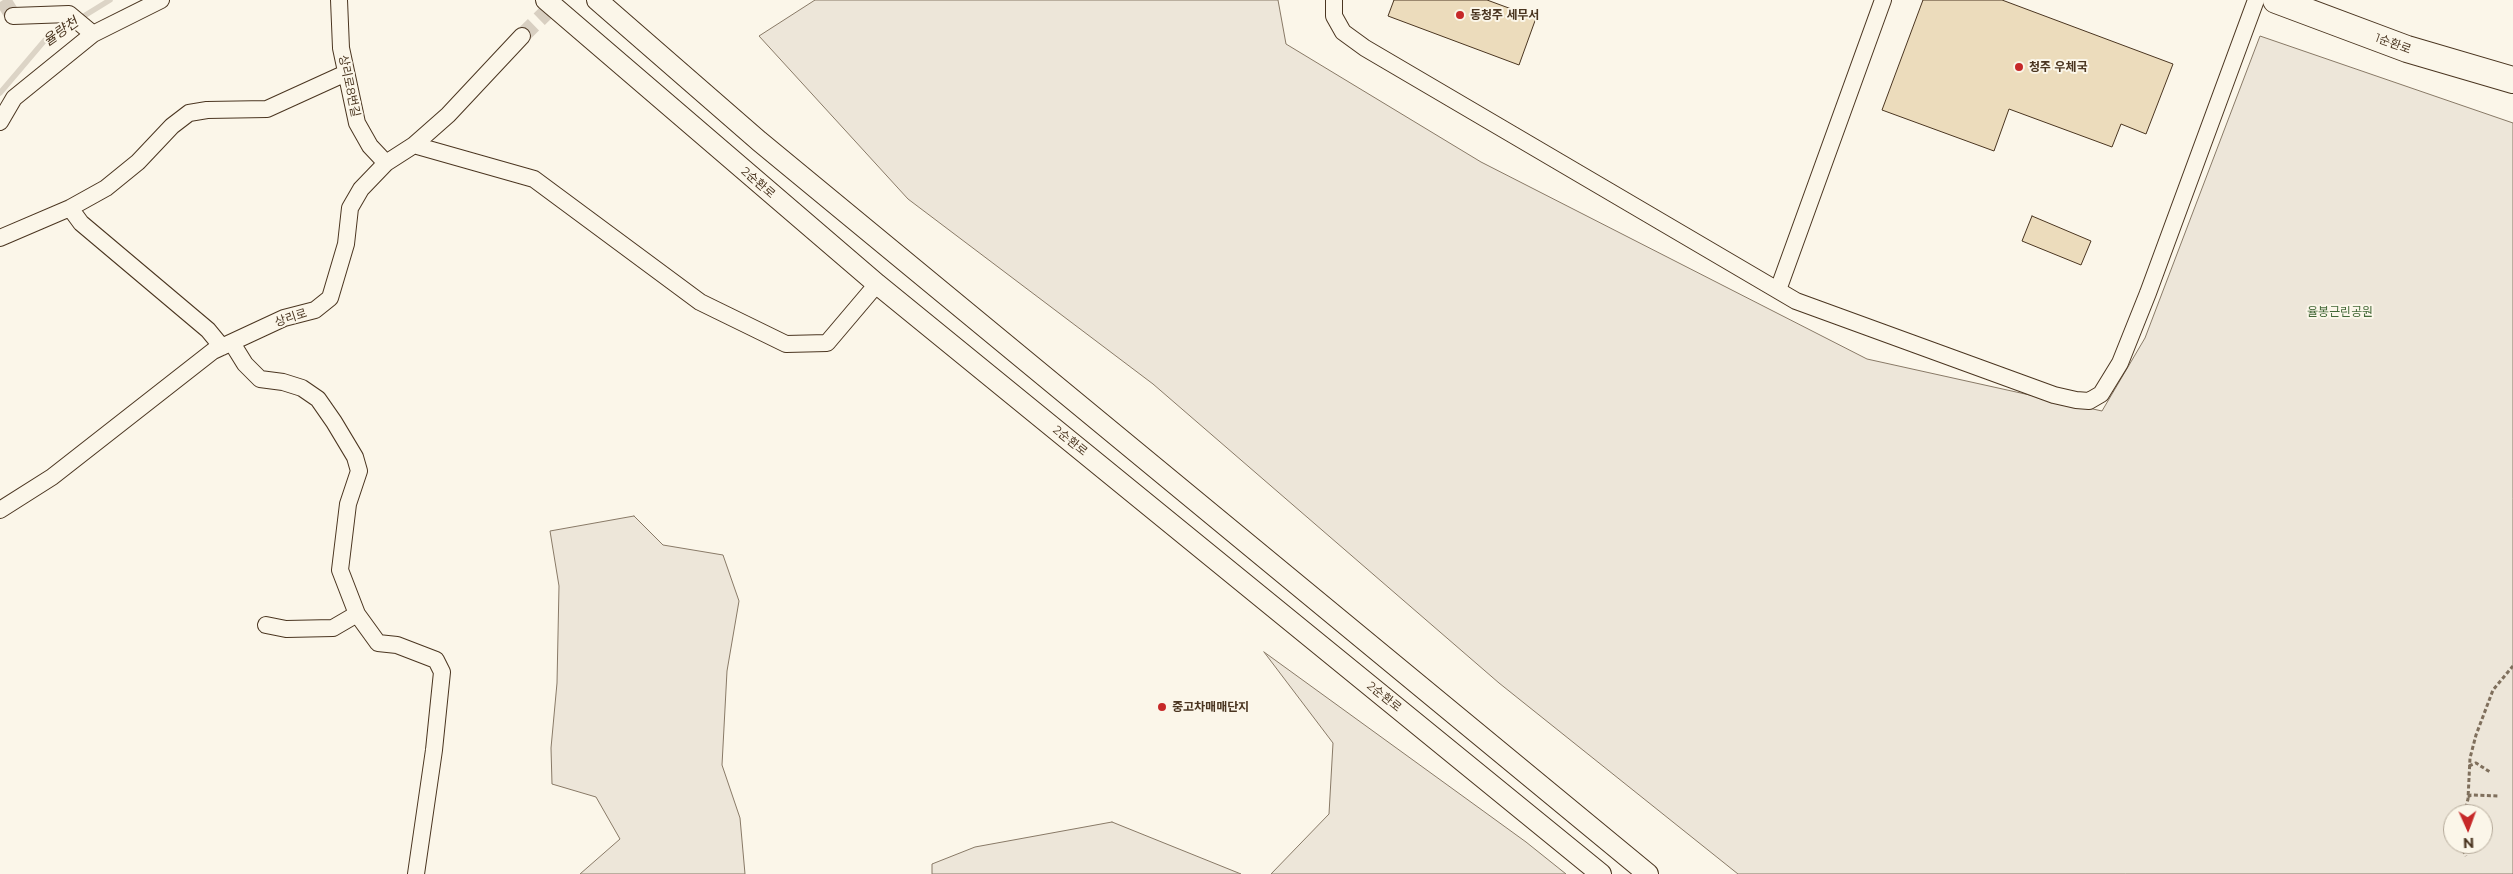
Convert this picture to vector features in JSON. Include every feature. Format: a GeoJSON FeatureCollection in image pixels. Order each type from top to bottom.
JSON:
{"type":"FeatureCollection","features":[{"type":"Feature","properties":{"kind":"main road","name":"1순환로"},"geometry":{"type":"LineString","coordinates":[[2276,0],[2407,49],[2513,80]]}},
{"type":"Feature","properties":{"kind":"street"},"geometry":{"type":"LineString","coordinates":[[0,122],[14,98],[93,34],[161,0]]}},
{"type":"Feature","properties":{"kind":"street","name":"상리로8번길"},"geometry":{"type":"LineString","coordinates":[[339,0],[341,48],[357,123],[370,146],[386,163]]}},
{"type":"Feature","properties":{"kind":"street","name":"2순환로"},"geometry":{"type":"LineString","coordinates":[[546,0],[877,284],[1601,874]]}},
{"type":"Feature","properties":{"kind":"street"},"geometry":{"type":"LineString","coordinates":[[597,0],[767,148],[1648,874]]}},
{"type":"Feature","properties":{"kind":"street"},"geometry":{"type":"LineString","coordinates":[[1334,0],[1334,16],[1343,32],[1366,48],[1796,301],[2054,395],[2076,400],[2089,400],[2101,394],[2120,363],[2148,293],[2256,0]]}},
{"type":"Feature","properties":{"kind":"street"},"geometry":{"type":"LineString","coordinates":[[1778,290],[1884,0]]}},
{"type":"Feature","properties":{"kind":"street"},"geometry":{"type":"LineString","coordinates":[[13,16],[69,14],[93,34]]}},
{"type":"Feature","properties":{"kind":"street","name":"상리로"},"geometry":{"type":"LineString","coordinates":[[0,510],[52,477],[213,352],[284,318],[315,310],[330,298],[346,244],[350,208],[361,189],[386,163],[414,145],[448,115],[522,36]]}},
{"type":"Feature","properties":{"kind":"street"},"geometry":{"type":"LineString","coordinates":[[2,232],[70,208],[106,188],[138,162],[172,126],[189,113],[207,110],[267,109],[346,73]]}},
{"type":"Feature","properties":{"kind":"street"},"geometry":{"type":"LineString","coordinates":[[414,145],[534,179],[700,302],[786,344],[827,343],[877,284]]}},
{"type":"Feature","properties":{"kind":"street"},"geometry":{"type":"LineString","coordinates":[[70,208],[81,222],[227,345],[260,379],[284,382],[302,388],[318,399],[355,458],[360,472],[348,504],[340,570],[357,614],[378,643],[397,645],[436,660],[442,672],[434,750],[416,874]]}},
{"type":"Feature","properties":{"kind":"street"},"geometry":{"type":"LineString","coordinates":[[266,625],[286,629],[333,628],[357,614]]}},
{"type":"Feature","properties":{"kind":"path"},"geometry":{"type":"LineString","coordinates":[[2466,804],[2469,766],[2476,735],[2487,702],[2493,690],[2513,666]]}},
{"type":"Feature","properties":{"kind":"path"},"geometry":{"type":"LineString","coordinates":[[2469,766],[2476,763],[2490,772]]}},
{"type":"Feature","properties":{"kind":"path"},"geometry":{"type":"LineString","coordinates":[[2468,797],[2471,795],[2498,796]]}},
{"type":"Feature","properties":{"kind":"green space","name":"율봉근린공원"},"geometry":{"type":"Polygon","coordinates":[[[815,0],[1278,0],[1286,44],[1481,162],[1867,359],[2102,411],[2145,338],[2260,36],[2513,123],[2513,874],[1738,874],[1499,683],[1153,384],[908,199],[759,36],[815,0]]]}},
{"type":"Feature","properties":{"kind":"green space"},"geometry":{"type":"Polygon","coordinates":[[[634,516],[663,545],[723,555],[739,601],[727,671],[722,765],[740,818],[745,874],[580,874],[620,839],[596,797],[552,784],[551,748],[557,683],[559,586],[550,531],[634,516]]]}},
{"type":"Feature","properties":{"kind":"green space"},"geometry":{"type":"Polygon","coordinates":[[[1264,652],[1526,842],[1566,874],[1271,874],[1329,814],[1333,743],[1264,652]]]}},
{"type":"Feature","properties":{"kind":"green space"},"geometry":{"type":"Polygon","coordinates":[[[1112,822],[1241,874],[932,874],[932,864],[975,847],[1112,822]]]}},
{"type":"Feature","properties":{"kind":"building"},"geometry":{"type":"Polygon","coordinates":[[[1394,0],[1487,0],[1536,18],[1519,65],[1388,16],[1394,0]]]}},
{"type":"Feature","properties":{"kind":"building"},"geometry":{"type":"Polygon","coordinates":[[[1923,0],[2002,0],[2173,64],[2146,134],[2121,124],[2112,147],[2009,109],[1994,151],[1882,110],[1923,0]]]}},
{"type":"Feature","properties":{"kind":"building"},"geometry":{"type":"Polygon","coordinates":[[[2032,216],[2091,241],[2081,265],[2022,241],[2032,216]]]}},
{"type":"Feature","properties":{"kind":"waterway","name":"율량천"},"geometry":{"type":"LineString","coordinates":[[0,93],[45,40],[110,0]]}},
{"type":"Feature","properties":{"kind":"tunnel"},"geometry":{"type":"LineString","coordinates":[[3,0],[13,16]]}},
{"type":"Feature","properties":{"kind":"tunnel"},"geometry":{"type":"LineString","coordinates":[[522,36],[559,0]]}},
{"type":"Feature","properties":{"kind":"place","name":"동청주 세무서"},"geometry":{"type":"Point","coordinates":[1460,15]}},
{"type":"Feature","properties":{"kind":"place","name":"청주 우체국"},"geometry":{"type":"Point","coordinates":[2019,67]}},
{"type":"Feature","properties":{"kind":"place","name":"중고차매매단지"},"geometry":{"type":"Point","coordinates":[1162,707]}}]}
